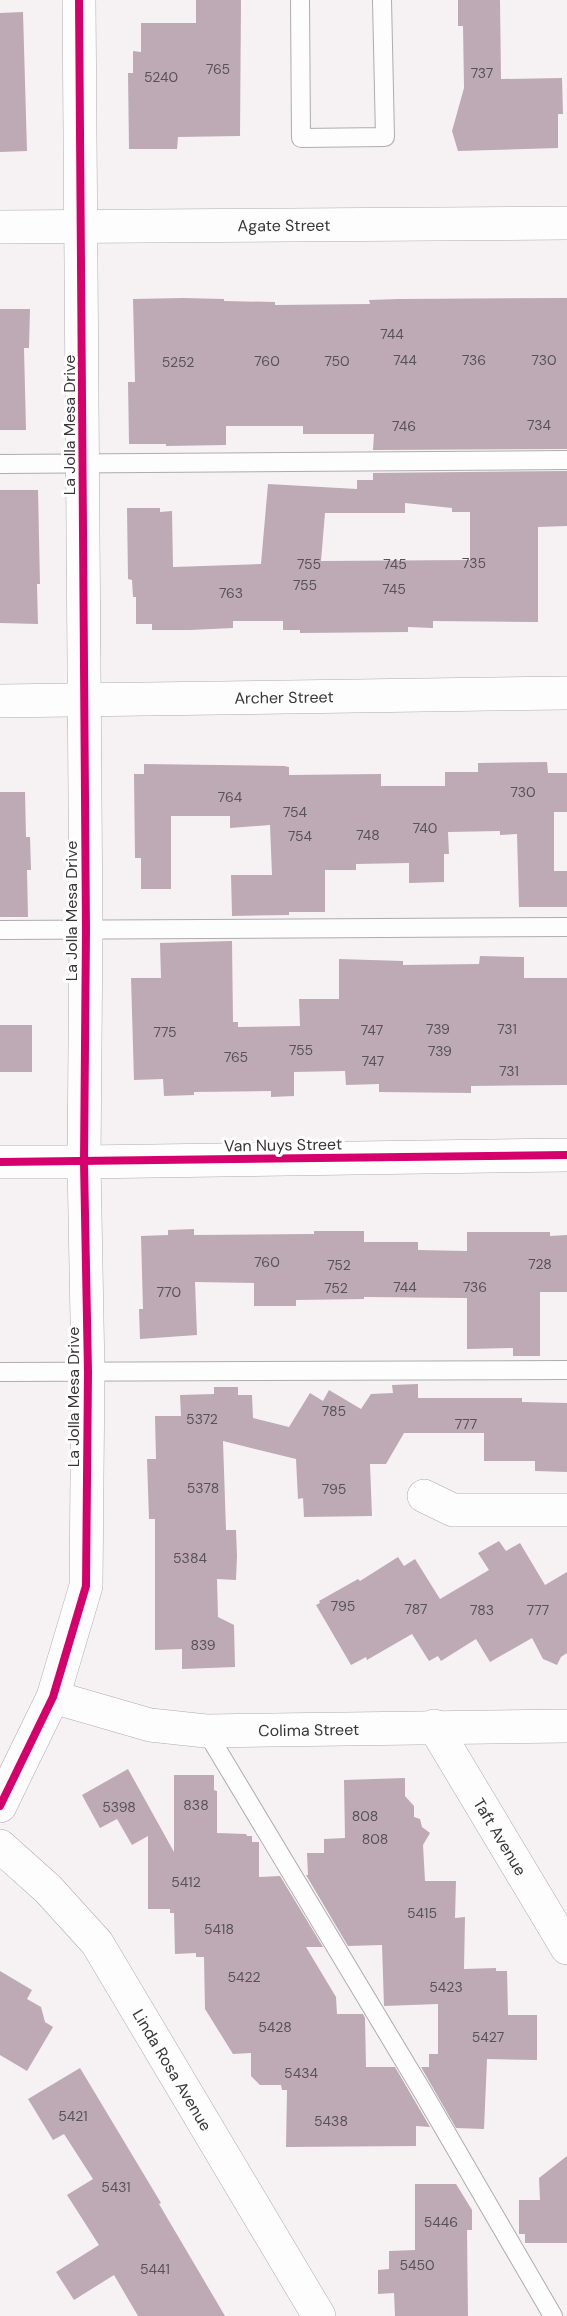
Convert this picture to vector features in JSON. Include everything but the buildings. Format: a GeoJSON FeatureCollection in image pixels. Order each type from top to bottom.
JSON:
{"type":"FeatureCollection","features":[{"type":"Feature","properties":{"kind":"street","name":"La Jolla Mesa Drive"},"geometry":{"type":"LineString","coordinates":[[0,1806],[53,1697],[86,1586],[88,1372],[84,1162],[86,930],[79,0]]}},
{"type":"Feature","properties":{"kind":"street","name":"Agate Street"},"geometry":{"type":"LineString","coordinates":[[0,227],[567,223]]}},
{"type":"Feature","properties":{"kind":"street","name":"Archer Street"},"geometry":{"type":"LineString","coordinates":[[0,701],[83,698],[567,693]]}},
{"type":"Feature","properties":{"kind":"street","name":"Van Nuys Street"},"geometry":{"type":"LineString","coordinates":[[0,1162],[567,1155]]}},
{"type":"Feature","properties":{"kind":"street"},"geometry":{"type":"LineString","coordinates":[[424,1496],[453,1510],[567,1510]]}},
{"type":"Feature","properties":{"kind":"street","name":"Colima Street"},"geometry":{"type":"LineString","coordinates":[[53,1697],[150,1725],[206,1731],[434,1726],[567,1726]]}},
{"type":"Feature","properties":{"kind":"street","name":"Taft Avenue"},"geometry":{"type":"LineString","coordinates":[[434,1726],[567,1948]]}},
{"type":"Feature","properties":{"kind":"street","name":"Linda Rosa Avenue"},"geometry":{"type":"LineString","coordinates":[[0,1846],[48,1889],[97,1943],[319,2316]]}},
{"type":"Feature","properties":{"kind":"lane"},"geometry":{"type":"LineString","coordinates":[[300,0],[301,138],[385,137],[382,0]]}},
{"type":"Feature","properties":{"kind":"lane"},"geometry":{"type":"LineString","coordinates":[[0,464],[567,460]]}},
{"type":"Feature","properties":{"kind":"lane"},"geometry":{"type":"LineString","coordinates":[[0,930],[567,927]]}},
{"type":"Feature","properties":{"kind":"lane"},"geometry":{"type":"LineString","coordinates":[[0,1372],[567,1370]]}},
{"type":"Feature","properties":{"kind":"lane"},"geometry":{"type":"LineString","coordinates":[[206,1731],[421,2089],[553,2316]]}},
{"type":"Feature","properties":{"kind":"cycle path"},"geometry":{"type":"LineString","coordinates":[[0,1806],[53,1697],[86,1586],[88,1372],[84,1162],[86,930],[79,0]]}},
{"type":"Feature","properties":{"kind":"cycle path"},"geometry":{"type":"LineString","coordinates":[[0,1162],[567,1155]]}}]}
